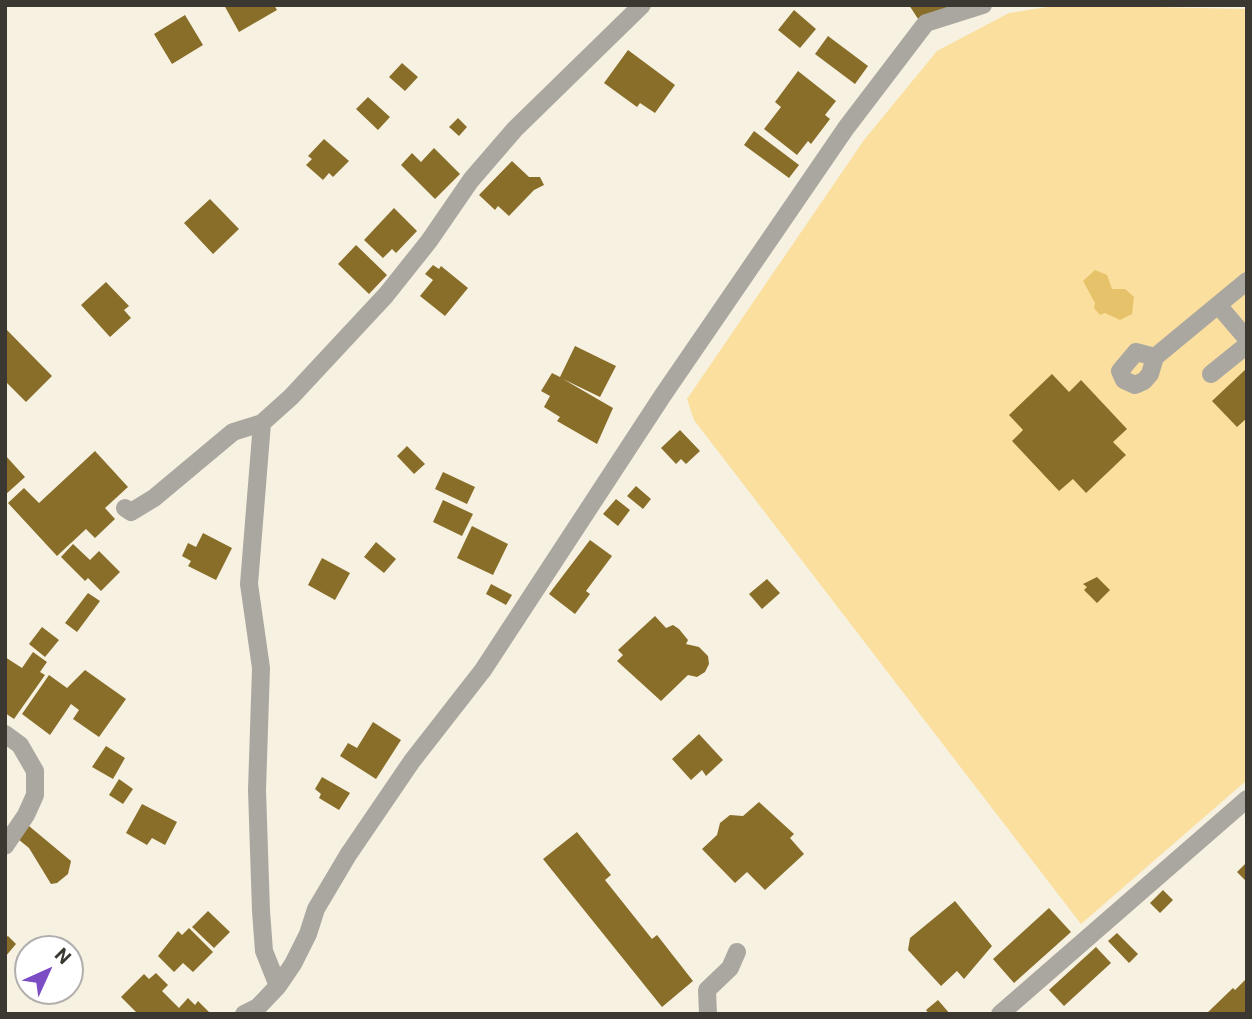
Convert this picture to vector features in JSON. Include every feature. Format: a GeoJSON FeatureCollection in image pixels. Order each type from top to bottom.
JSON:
{"type":"FeatureCollection","features":[{"type":"Feature","properties":{"kind":"street"},"geometry":{"type":"LineString","coordinates":[[125,508],[131,512],[153,498],[233,432],[262,423],[291,397],[386,295],[429,242],[471,180],[515,129],[642,5]]}},
{"type":"Feature","properties":{"kind":"street"},"geometry":{"type":"LineString","coordinates":[[244,1014],[258,1007],[278,986],[293,964],[308,934],[316,909],[348,855],[412,761],[483,670],[663,395],[846,128],[926,23],[983,5]]}},
{"type":"Feature","properties":{"kind":"street"},"geometry":{"type":"LineString","coordinates":[[1156,357],[1247,281]]}},
{"type":"Feature","properties":{"kind":"street"},"geometry":{"type":"LineString","coordinates":[[1218,305],[1247,339]]}},
{"type":"Feature","properties":{"kind":"street"},"geometry":{"type":"LineString","coordinates":[[1211,374],[1247,345]]}},
{"type":"Feature","properties":{"kind":"street"},"geometry":{"type":"LineString","coordinates":[[262,423],[249,584],[261,668],[257,790],[261,911],[264,951],[278,986]]}},
{"type":"Feature","properties":{"kind":"street"},"geometry":{"type":"LineString","coordinates":[[5,734],[20,745],[35,771],[35,795],[26,815],[5,846]]}},
{"type":"Feature","properties":{"kind":"street"},"geometry":{"type":"LineString","coordinates":[[1000,1014],[1247,799]]}},
{"type":"Feature","properties":{"kind":"street"},"geometry":{"type":"LineString","coordinates":[[708,1014],[708,990],[730,968],[737,952]]}},
{"type":"Feature","properties":{"kind":"shaded area"},"geometry":{"type":"Polygon","coordinates":[[[1060,5],[1247,9],[1247,780],[1081,924],[694,420],[687,399],[864,140],[937,51],[1009,13],[1060,5]]]}},
{"type":"Feature","properties":{"kind":"shaded area"},"geometry":{"type":"Polygon","coordinates":[[[1095,270],[1107,275],[1112,289],[1125,289],[1134,297],[1132,314],[1120,320],[1105,313],[1100,315],[1094,308],[1095,303],[1083,281],[1095,270]]]}},
{"type":"Feature","properties":{"kind":"building"},"geometry":{"type":"Polygon","coordinates":[[[224,5],[274,5],[277,10],[239,32],[224,5]]]}},
{"type":"Feature","properties":{"kind":"building"},"geometry":{"type":"Polygon","coordinates":[[[909,5],[951,5],[922,25],[909,5]]]}},
{"type":"Feature","properties":{"kind":"building"},"geometry":{"type":"Polygon","coordinates":[[[794,10],[816,29],[800,48],[778,30],[794,10]]]}},
{"type":"Feature","properties":{"kind":"building"},"geometry":{"type":"Polygon","coordinates":[[[185,15],[203,45],[172,64],[154,34],[185,15]]]}},
{"type":"Feature","properties":{"kind":"building"},"geometry":{"type":"Polygon","coordinates":[[[828,36],[868,66],[855,84],[815,54],[828,36]]]}},
{"type":"Feature","properties":{"kind":"building"},"geometry":{"type":"Polygon","coordinates":[[[628,50],[675,85],[655,113],[640,103],[637,107],[604,83],[628,50]]]}},
{"type":"Feature","properties":{"kind":"building"},"geometry":{"type":"Polygon","coordinates":[[[402,63],[418,77],[405,91],[389,77],[402,63]]]}},
{"type":"Feature","properties":{"kind":"building"},"geometry":{"type":"Polygon","coordinates":[[[798,71],[836,101],[825,115],[830,119],[811,144],[808,141],[797,155],[764,129],[781,107],[775,102],[798,71]]]}},
{"type":"Feature","properties":{"kind":"building"},"geometry":{"type":"Polygon","coordinates":[[[368,97],[390,117],[378,130],[356,109],[368,97]]]}},
{"type":"Feature","properties":{"kind":"building"},"geometry":{"type":"Polygon","coordinates":[[[458,118],[467,127],[459,136],[449,127],[458,118]]]}},
{"type":"Feature","properties":{"kind":"building"},"geometry":{"type":"Polygon","coordinates":[[[754,131],[799,165],[789,178],[744,145],[754,131]]]}},
{"type":"Feature","properties":{"kind":"building"},"geometry":{"type":"Polygon","coordinates":[[[324,139],[349,161],[333,177],[329,173],[323,180],[306,165],[312,159],[308,156],[324,139]]]}},
{"type":"Feature","properties":{"kind":"building"},"geometry":{"type":"Polygon","coordinates":[[[434,148],[460,174],[435,199],[401,165],[412,153],[421,162],[434,148]]]}},
{"type":"Feature","properties":{"kind":"building"},"geometry":{"type":"Polygon","coordinates":[[[512,161],[529,177],[540,177],[544,185],[534,190],[509,216],[498,206],[495,210],[479,195],[512,161]]]}},
{"type":"Feature","properties":{"kind":"building"},"geometry":{"type":"Polygon","coordinates":[[[210,199],[239,229],[213,254],[184,223],[210,199]]]}},
{"type":"Feature","properties":{"kind":"building"},"geometry":{"type":"Polygon","coordinates":[[[394,208],[417,231],[396,253],[392,249],[383,258],[364,240],[394,208]]]}},
{"type":"Feature","properties":{"kind":"building"},"geometry":{"type":"Polygon","coordinates":[[[356,245],[387,275],[369,294],[338,264],[356,245]]]}},
{"type":"Feature","properties":{"kind":"building"},"geometry":{"type":"Polygon","coordinates":[[[433,265],[439,269],[441,266],[468,288],[445,316],[420,296],[433,280],[425,274],[433,265]]]}},
{"type":"Feature","properties":{"kind":"building"},"geometry":{"type":"Polygon","coordinates":[[[106,282],[129,306],[124,310],[131,318],[110,337],[81,305],[106,282]]]}},
{"type":"Feature","properties":{"kind":"building"},"geometry":{"type":"Polygon","coordinates":[[[5,328],[52,376],[26,402],[5,381],[5,328]]]}},
{"type":"Feature","properties":{"kind":"building"},"geometry":{"type":"Polygon","coordinates":[[[575,346],[616,366],[600,397],[563,379],[613,408],[597,444],[557,421],[560,417],[544,407],[550,396],[541,391],[552,373],[560,377],[575,346]]]}},
{"type":"Feature","properties":{"kind":"building"},"geometry":{"type":"Polygon","coordinates":[[[1247,368],[1247,418],[1237,427],[1212,401],[1247,368]]]}},
{"type":"Feature","properties":{"kind":"building"},"geometry":{"type":"Polygon","coordinates":[[[1052,374],[1069,392],[1081,380],[1127,429],[1113,442],[1126,455],[1086,493],[1073,479],[1059,491],[1012,441],[1023,430],[1009,415],[1052,374]]]}},
{"type":"Feature","properties":{"kind":"building"},"geometry":{"type":"Polygon","coordinates":[[[680,430],[700,451],[686,464],[681,459],[676,464],[661,448],[680,430]]]}},
{"type":"Feature","properties":{"kind":"building"},"geometry":{"type":"Polygon","coordinates":[[[407,446],[425,464],[414,474],[397,456],[407,446]]]}},
{"type":"Feature","properties":{"kind":"building"},"geometry":{"type":"Polygon","coordinates":[[[95,451],[128,487],[105,508],[115,519],[95,538],[86,529],[57,556],[8,503],[24,488],[39,503],[95,451]]]}},
{"type":"Feature","properties":{"kind":"building"},"geometry":{"type":"Polygon","coordinates":[[[5,455],[25,477],[5,495],[5,455]]]}},
{"type":"Feature","properties":{"kind":"building"},"geometry":{"type":"Polygon","coordinates":[[[443,472],[475,487],[467,504],[435,489],[443,472]]]}},
{"type":"Feature","properties":{"kind":"building"},"geometry":{"type":"Polygon","coordinates":[[[636,486],[651,499],[643,509],[627,496],[636,486]]]}},
{"type":"Feature","properties":{"kind":"building"},"geometry":{"type":"Polygon","coordinates":[[[616,499],[630,510],[618,526],[603,514],[616,499]]]}},
{"type":"Feature","properties":{"kind":"building"},"geometry":{"type":"Polygon","coordinates":[[[443,500],[473,514],[462,536],[433,522],[443,500]]]}},
{"type":"Feature","properties":{"kind":"building"},"geometry":{"type":"Polygon","coordinates":[[[472,526],[508,544],[493,575],[457,558],[472,526]]]}},
{"type":"Feature","properties":{"kind":"building"},"geometry":{"type":"Polygon","coordinates":[[[203,533],[232,548],[216,580],[188,566],[191,561],[182,556],[188,543],[196,547],[203,533]]]}},
{"type":"Feature","properties":{"kind":"building"},"geometry":{"type":"Polygon","coordinates":[[[590,540],[612,556],[586,591],[590,594],[575,614],[549,594],[590,540]]]}},
{"type":"Feature","properties":{"kind":"building"},"geometry":{"type":"Polygon","coordinates":[[[376,542],[396,559],[384,573],[364,557],[376,542]]]}},
{"type":"Feature","properties":{"kind":"building"},"geometry":{"type":"Polygon","coordinates":[[[73,544],[90,560],[99,551],[120,572],[101,591],[88,578],[85,581],[61,557],[73,544]]]}},
{"type":"Feature","properties":{"kind":"building"},"geometry":{"type":"Polygon","coordinates":[[[322,558],[350,573],[335,600],[308,585],[322,558]]]}},
{"type":"Feature","properties":{"kind":"building"},"geometry":{"type":"Polygon","coordinates":[[[1097,577],[1110,590],[1097,603],[1084,590],[1087,587],[1083,584],[1097,577]]]}},
{"type":"Feature","properties":{"kind":"building"},"geometry":{"type":"Polygon","coordinates":[[[767,579],[780,593],[762,609],[749,594],[767,579]]]}},
{"type":"Feature","properties":{"kind":"building"},"geometry":{"type":"Polygon","coordinates":[[[491,584],[512,595],[506,605],[486,594],[491,584]]]}},
{"type":"Feature","properties":{"kind":"building"},"geometry":{"type":"Polygon","coordinates":[[[88,593],[100,601],[77,632],[65,623],[88,593]]]}},
{"type":"Feature","properties":{"kind":"building"},"geometry":{"type":"Polygon","coordinates":[[[655,616],[666,628],[673,625],[679,629],[688,640],[686,644],[699,647],[708,656],[709,664],[705,672],[697,677],[688,675],[661,701],[617,661],[623,655],[618,650],[655,616]]]}},
{"type":"Feature","properties":{"kind":"building"},"geometry":{"type":"Polygon","coordinates":[[[42,627],[59,640],[45,657],[29,644],[42,627]]]}},
{"type":"Feature","properties":{"kind":"building"},"geometry":{"type":"Polygon","coordinates":[[[33,652],[47,662],[40,672],[45,675],[14,719],[5,713],[5,657],[22,668],[33,652]]]}},
{"type":"Feature","properties":{"kind":"building"},"geometry":{"type":"Polygon","coordinates":[[[85,670],[126,699],[99,737],[73,719],[79,710],[71,704],[50,735],[22,714],[49,675],[67,688],[85,670]]]}},
{"type":"Feature","properties":{"kind":"building"},"geometry":{"type":"Polygon","coordinates":[[[373,722],[401,740],[376,779],[340,756],[348,743],[357,748],[373,722]]]}},
{"type":"Feature","properties":{"kind":"building"},"geometry":{"type":"Polygon","coordinates":[[[699,734],[723,760],[706,776],[702,770],[691,780],[672,759],[699,734]]]}},
{"type":"Feature","properties":{"kind":"building"},"geometry":{"type":"Polygon","coordinates":[[[106,746],[125,758],[113,779],[92,767],[106,746]]]}},
{"type":"Feature","properties":{"kind":"building"},"geometry":{"type":"Polygon","coordinates":[[[322,777],[350,793],[339,810],[319,798],[321,794],[315,789],[322,777]]]}},
{"type":"Feature","properties":{"kind":"building"},"geometry":{"type":"Polygon","coordinates":[[[119,779],[133,789],[123,804],[109,795],[119,779]]]}},
{"type":"Feature","properties":{"kind":"building"},"geometry":{"type":"Polygon","coordinates":[[[759,802],[794,834],[790,838],[804,854],[765,890],[747,872],[735,883],[702,849],[717,835],[720,823],[730,815],[743,816],[759,802]]]}},
{"type":"Feature","properties":{"kind":"building"},"geometry":{"type":"Polygon","coordinates":[[[142,804],[177,822],[165,845],[152,838],[147,845],[126,833],[142,804]]]}},
{"type":"Feature","properties":{"kind":"building"},"geometry":{"type":"Polygon","coordinates":[[[29,826],[71,861],[68,874],[57,883],[51,884],[29,848],[18,839],[29,826]]]}},
{"type":"Feature","properties":{"kind":"building"},"geometry":{"type":"Polygon","coordinates":[[[577,832],[611,875],[605,880],[652,939],[657,935],[693,981],[662,1007],[543,859],[577,832]]]}},
{"type":"Feature","properties":{"kind":"building"},"geometry":{"type":"Polygon","coordinates":[[[1247,862],[1247,882],[1237,872],[1247,862]]]}},
{"type":"Feature","properties":{"kind":"building"},"geometry":{"type":"Polygon","coordinates":[[[1163,890],[1173,900],[1160,913],[1150,903],[1163,890]]]}},
{"type":"Feature","properties":{"kind":"building"},"geometry":{"type":"Polygon","coordinates":[[[955,901],[992,946],[964,979],[957,971],[941,986],[908,950],[910,938],[955,901]]]}},
{"type":"Feature","properties":{"kind":"building"},"geometry":{"type":"Polygon","coordinates":[[[1049,908],[1071,932],[1014,983],[993,959],[1049,908]]]}},
{"type":"Feature","properties":{"kind":"building"},"geometry":{"type":"Polygon","coordinates":[[[208,911],[230,932],[214,948],[192,927],[208,911]]]}},
{"type":"Feature","properties":{"kind":"building"},"geometry":{"type":"Polygon","coordinates":[[[189,928],[213,952],[193,972],[183,963],[174,972],[158,956],[178,931],[182,935],[189,928]]]}},
{"type":"Feature","properties":{"kind":"building"},"geometry":{"type":"Polygon","coordinates":[[[1117,933],[1138,954],[1129,963],[1108,941],[1117,933]]]}},
{"type":"Feature","properties":{"kind":"building"},"geometry":{"type":"Polygon","coordinates":[[[8,936],[14,942],[14,946],[5,957],[5,938],[8,936]]]}},
{"type":"Feature","properties":{"kind":"building"},"geometry":{"type":"Polygon","coordinates":[[[1096,947],[1111,963],[1064,1006],[1049,990],[1096,947]]]}},
{"type":"Feature","properties":{"kind":"building"},"geometry":{"type":"Polygon","coordinates":[[[156,973],[168,985],[162,991],[179,1008],[188,998],[195,1005],[198,1001],[211,1014],[138,1014],[121,997],[144,974],[149,979],[156,973]]]}},
{"type":"Feature","properties":{"kind":"building"},"geometry":{"type":"Polygon","coordinates":[[[1247,978],[1247,1014],[1206,1014],[1233,988],[1235,990],[1247,978]]]}},
{"type":"Feature","properties":{"kind":"building"},"geometry":{"type":"Polygon","coordinates":[[[938,1000],[950,1014],[929,1014],[926,1010],[938,1000]]]}}]}
